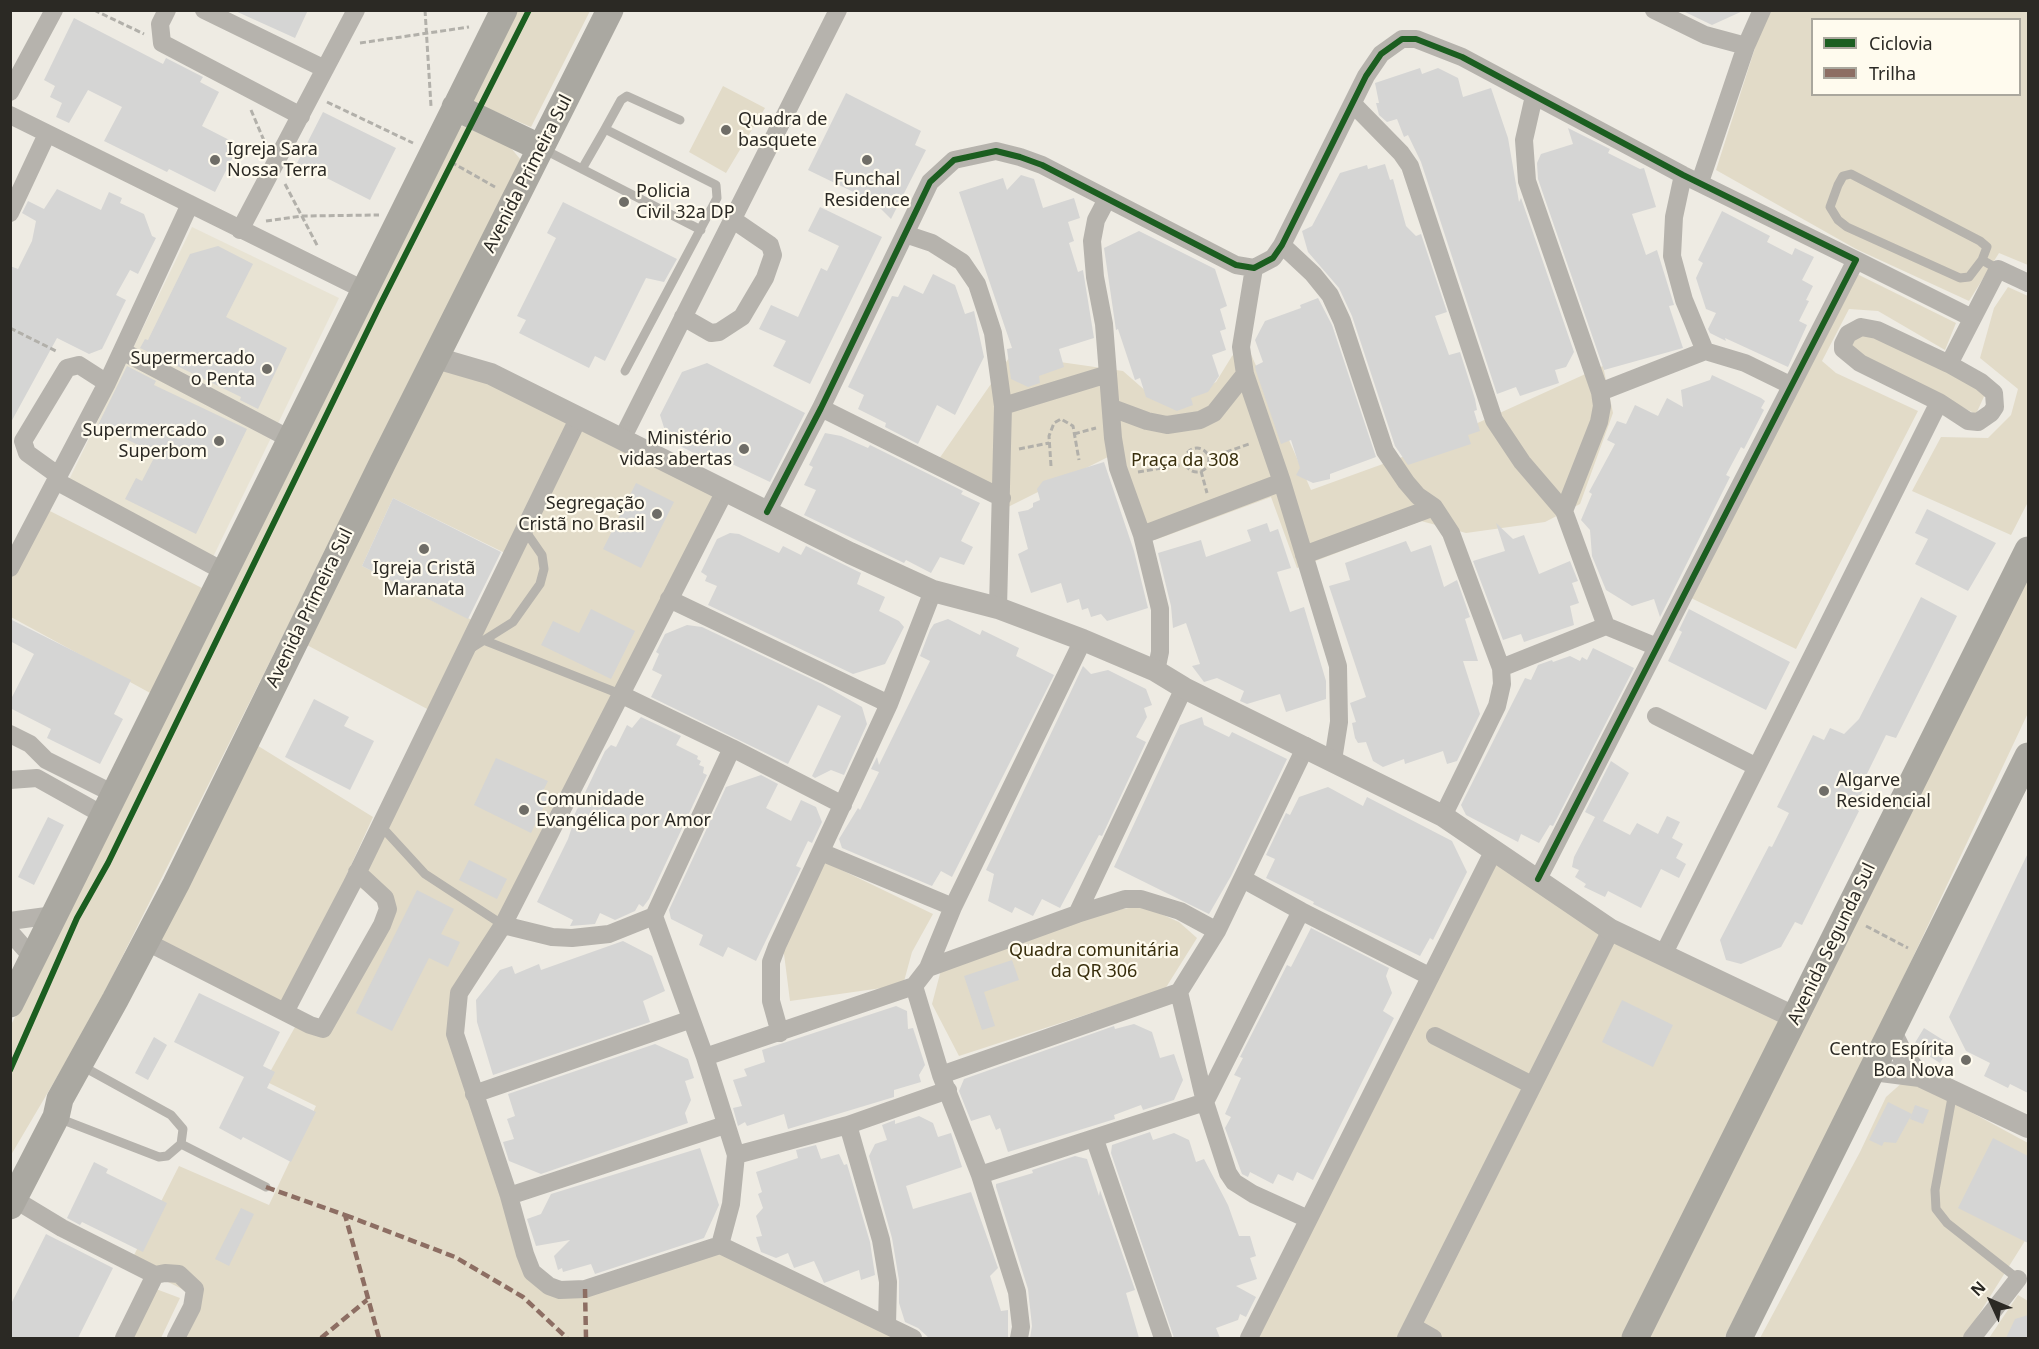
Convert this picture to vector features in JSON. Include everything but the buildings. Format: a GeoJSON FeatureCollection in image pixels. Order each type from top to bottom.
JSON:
{"type":"FeatureCollection","features":[{"type":"Feature","properties":{"kind":"main road","name":"Avenida Primeira Sul"},"geometry":{"type":"LineString","coordinates":[[16,1190],[56,1117],[60,1099],[176,884],[324,580],[610,10]]}},
{"type":"Feature","properties":{"kind":"main road"},"geometry":{"type":"LineString","coordinates":[[10,1004],[402,215],[447,160],[443,112],[502,16]]}},
{"type":"Feature","properties":{"kind":"main road"},"geometry":{"type":"LineString","coordinates":[[443,112],[541,148]]}},
{"type":"Feature","properties":{"kind":"main road","name":"Avenida Segunda Sul"},"geometry":{"type":"LineString","coordinates":[[1635,1338],[2028,550]]}},
{"type":"Feature","properties":{"kind":"main road"},"geometry":{"type":"LineString","coordinates":[[1739,1338],[1892,1034],[2028,756]]}},
{"type":"Feature","properties":{"kind":"street"},"geometry":{"type":"LineString","coordinates":[[10,92],[54,10]]}},
{"type":"Feature","properties":{"kind":"street"},"geometry":{"type":"LineString","coordinates":[[167,10],[160,24],[162,43],[301,116]]}},
{"type":"Feature","properties":{"kind":"street"},"geometry":{"type":"LineString","coordinates":[[204,10],[325,69]]}},
{"type":"Feature","properties":{"kind":"street"},"geometry":{"type":"LineString","coordinates":[[242,226],[356,10]]}},
{"type":"Feature","properties":{"kind":"street"},"geometry":{"type":"LineString","coordinates":[[622,439],[838,10]]}},
{"type":"Feature","properties":{"kind":"street"},"geometry":{"type":"LineString","coordinates":[[1654,10],[1705,35],[1746,45]]}},
{"type":"Feature","properties":{"kind":"street"},"geometry":{"type":"LineString","coordinates":[[1705,351],[1684,300],[1672,256],[1674,217],[1762,10]]}},
{"type":"Feature","properties":{"kind":"street"},"geometry":{"type":"LineString","coordinates":[[767,512],[821,408],[930,182],[941,169],[954,160],[980,153],[996,151],[1020,157],[1236,266],[1254,268],[1273,258],[1282,245],[1373,63],[1392,44],[1402,39],[1431,43],[1692,178],[1972,318]]}},
{"type":"Feature","properties":{"kind":"street"},"geometry":{"type":"LineString","coordinates":[[1534,96],[1524,140],[1527,181],[1600,392],[1602,406],[1599,422],[1564,511]]}},
{"type":"Feature","properties":{"kind":"street"},"geometry":{"type":"LineString","coordinates":[[1353,104],[1401,153],[1410,166],[1494,420],[1521,462],[1564,511],[1606,626]]}},
{"type":"Feature","properties":{"kind":"street"},"geometry":{"type":"LineString","coordinates":[[10,115],[190,204],[242,226],[364,290]]}},
{"type":"Feature","properties":{"kind":"street"},"geometry":{"type":"LineString","coordinates":[[10,213],[47,134]]}},
{"type":"Feature","properties":{"kind":"street"},"geometry":{"type":"LineString","coordinates":[[1107,199],[1096,219],[1092,241],[1095,277],[1104,324],[1118,468],[1142,535],[1160,609],[1160,652],[1156,671]]}},
{"type":"Feature","properties":{"kind":"street"},"geometry":{"type":"LineString","coordinates":[[10,568],[107,383],[190,204]]}},
{"type":"Feature","properties":{"kind":"street"},"geometry":{"type":"LineString","coordinates":[[683,317],[711,333],[719,332],[742,317],[765,278],[772,260],[770,245],[732,219]]}},
{"type":"Feature","properties":{"kind":"street"},"geometry":{"type":"LineString","coordinates":[[905,234],[932,243],[951,253],[969,269],[977,285],[993,333],[1003,406],[998,609]]}},
{"type":"Feature","properties":{"kind":"street"},"geometry":{"type":"LineString","coordinates":[[1282,245],[1330,295],[1342,321],[1385,451],[1406,482],[1418,496],[1434,507],[1451,533],[1501,668],[1502,684],[1497,706],[1443,816]]}},
{"type":"Feature","properties":{"kind":"street"},"geometry":{"type":"LineString","coordinates":[[1538,879],[1856,260]]}},
{"type":"Feature","properties":{"kind":"street"},"geometry":{"type":"LineString","coordinates":[[1949,364],[1972,318],[1990,264],[2028,283]]}},
{"type":"Feature","properties":{"kind":"street"},"geometry":{"type":"LineString","coordinates":[[1254,268],[1241,347],[1245,374],[1282,482],[1338,666],[1339,722],[1333,760]]}},
{"type":"Feature","properties":{"kind":"street"},"geometry":{"type":"LineString","coordinates":[[1868,327],[1949,364],[1989,387],[1994,393],[1995,406],[1985,419],[1978,422],[1959,417],[1939,402],[1860,363],[1843,349],[1843,344],[1848,334],[1854,329],[1868,327]]}},
{"type":"Feature","properties":{"kind":"street"},"geometry":{"type":"LineString","coordinates":[[441,349],[724,491],[933,591],[998,609],[1083,640],[1156,671],[1184,688],[1443,816],[1611,930],[1796,1017]]}},
{"type":"Feature","properties":{"kind":"street"},"geometry":{"type":"LineString","coordinates":[[122,351],[290,439]]}},
{"type":"Feature","properties":{"kind":"street"},"geometry":{"type":"LineString","coordinates":[[1600,392],[1705,351],[1745,363],[1790,385]]}},
{"type":"Feature","properties":{"kind":"street"},"geometry":{"type":"LineString","coordinates":[[107,383],[74,364],[63,372],[23,441],[27,453],[58,478],[225,572]]}},
{"type":"Feature","properties":{"kind":"street"},"geometry":{"type":"LineString","coordinates":[[1003,406],[1108,374]]}},
{"type":"Feature","properties":{"kind":"street"},"geometry":{"type":"LineString","coordinates":[[1112,408],[1147,421],[1167,425],[1200,420],[1214,413],[1245,374]]}},
{"type":"Feature","properties":{"kind":"street"},"geometry":{"type":"LineString","coordinates":[[1664,953],[1939,402]]}},
{"type":"Feature","properties":{"kind":"street"},"geometry":{"type":"LineString","coordinates":[[821,408],[1002,498]]}},
{"type":"Feature","properties":{"kind":"street"},"geometry":{"type":"LineString","coordinates":[[285,1012],[357,872],[579,417]]}},
{"type":"Feature","properties":{"kind":"street"},"geometry":{"type":"LineString","coordinates":[[1142,535],[1282,482]]}},
{"type":"Feature","properties":{"kind":"street"},"geometry":{"type":"LineString","coordinates":[[724,491],[504,925],[469,974],[459,993],[455,1010],[455,1034],[532,1272],[549,1286],[560,1290],[585,1289],[720,1245],[913,1338]]}},
{"type":"Feature","properties":{"kind":"street"},"geometry":{"type":"LineString","coordinates":[[1304,555],[1434,507]]}},
{"type":"Feature","properties":{"kind":"street"},"geometry":{"type":"LineString","coordinates":[[780,1033],[771,1001],[771,962],[889,704],[933,591]]}},
{"type":"Feature","properties":{"kind":"street"},"geometry":{"type":"LineString","coordinates":[[669,599],[889,704]]}},
{"type":"Feature","properties":{"kind":"street"},"geometry":{"type":"LineString","coordinates":[[1501,668],[1606,626],[1657,647]]}},
{"type":"Feature","properties":{"kind":"street"},"geometry":{"type":"LineString","coordinates":[[705,1057],[914,986],[928,968],[953,907],[1083,640]]}},
{"type":"Feature","properties":{"kind":"street"},"geometry":{"type":"LineString","coordinates":[[1077,914],[1184,688]]}},
{"type":"Feature","properties":{"kind":"street"},"geometry":{"type":"LineString","coordinates":[[620,694],[843,805]]}},
{"type":"Feature","properties":{"kind":"street"},"geometry":{"type":"LineString","coordinates":[[1656,716],[1757,767]]}},
{"type":"Feature","properties":{"kind":"street"},"geometry":{"type":"LineString","coordinates":[[10,734],[30,744],[46,760],[108,804]]}},
{"type":"Feature","properties":{"kind":"street"},"geometry":{"type":"LineString","coordinates":[[736,1155],[848,1125],[944,1082],[1179,992],[1217,931],[1305,746]]}},
{"type":"Feature","properties":{"kind":"street"},"geometry":{"type":"LineString","coordinates":[[504,925],[552,937],[572,938],[609,934],[654,916],[732,748]]}},
{"type":"Feature","properties":{"kind":"street"},"geometry":{"type":"LineString","coordinates":[[37,778],[46,760]]}},
{"type":"Feature","properties":{"kind":"street"},"geometry":{"type":"LineString","coordinates":[[10,780],[37,778],[108,804]]}},
{"type":"Feature","properties":{"kind":"street"},"geometry":{"type":"LineString","coordinates":[[821,852],[953,907]]}},
{"type":"Feature","properties":{"kind":"street"},"geometry":{"type":"LineString","coordinates":[[1248,1338],[1493,852]]}},
{"type":"Feature","properties":{"kind":"street"},"geometry":{"type":"LineString","coordinates":[[145,941],[314,1028],[325,1029],[382,925],[387,903],[357,872]]}},
{"type":"Feature","properties":{"kind":"street"},"geometry":{"type":"LineString","coordinates":[[1243,879],[1429,976]]}},
{"type":"Feature","properties":{"kind":"street"},"geometry":{"type":"LineString","coordinates":[[928,968],[1125,899],[1141,899],[1180,911],[1217,931]]}},
{"type":"Feature","properties":{"kind":"street"},"geometry":{"type":"LineString","coordinates":[[980,1175],[1095,1140],[1205,1102],[1301,911]]}},
{"type":"Feature","properties":{"kind":"street"},"geometry":{"type":"LineString","coordinates":[[10,921],[54,915]]}},
{"type":"Feature","properties":{"kind":"street"},"geometry":{"type":"LineString","coordinates":[[654,916],[689,1020],[705,1057],[736,1155],[731,1204],[720,1245]]}},
{"type":"Feature","properties":{"kind":"street"},"geometry":{"type":"LineString","coordinates":[[1433,1338],[1409,1332],[1611,930]]}},
{"type":"Feature","properties":{"kind":"street"},"geometry":{"type":"LineString","coordinates":[[10,932],[33,957]]}},
{"type":"Feature","properties":{"kind":"street"},"geometry":{"type":"LineString","coordinates":[[914,986],[944,1082],[980,1175],[1017,1293],[1021,1327],[1019,1338]]}},
{"type":"Feature","properties":{"kind":"street"},"geometry":{"type":"LineString","coordinates":[[1179,992],[1205,1102],[1224,1162],[1234,1182],[1274,1205],[1308,1219]]}},
{"type":"Feature","properties":{"kind":"street"},"geometry":{"type":"LineString","coordinates":[[474,1094],[689,1020]]}},
{"type":"Feature","properties":{"kind":"street"},"geometry":{"type":"LineString","coordinates":[[1892,1034],[1903,1056],[1920,1076]]}},
{"type":"Feature","properties":{"kind":"street"},"geometry":{"type":"LineString","coordinates":[[1435,1036],[1532,1084]]}},
{"type":"Feature","properties":{"kind":"street"},"geometry":{"type":"LineString","coordinates":[[1874,1070],[1920,1076],[2028,1127]]}},
{"type":"Feature","properties":{"kind":"street"},"geometry":{"type":"LineString","coordinates":[[509,1196],[725,1125]]}},
{"type":"Feature","properties":{"kind":"street"},"geometry":{"type":"LineString","coordinates":[[848,1125],[881,1240],[888,1282],[887,1325]]}},
{"type":"Feature","properties":{"kind":"street"},"geometry":{"type":"LineString","coordinates":[[1095,1140],[1163,1338]]}},
{"type":"Feature","properties":{"kind":"street"},"geometry":{"type":"LineString","coordinates":[[16,1190],[62,1228],[155,1275],[179,1274],[195,1289],[192,1307],[176,1338]]}},
{"type":"Feature","properties":{"kind":"street"},"geometry":{"type":"LineString","coordinates":[[124,1338],[155,1275]]}},
{"type":"Feature","properties":{"kind":"street"},"geometry":{"type":"LineString","coordinates":[[1972,1338],[2025,1278]]}},
{"type":"Feature","properties":{"kind":"lane"},"geometry":{"type":"LineString","coordinates":[[582,169],[621,100],[627,96],[680,120]]}},
{"type":"Feature","properties":{"kind":"lane"},"geometry":{"type":"LineString","coordinates":[[605,129],[716,185],[717,198],[625,371]]}},
{"type":"Feature","properties":{"kind":"lane"},"geometry":{"type":"LineString","coordinates":[[541,148],[701,230]]}},
{"type":"Feature","properties":{"kind":"lane"},"geometry":{"type":"LineString","coordinates":[[1851,174],[1980,241],[1987,247],[1990,264],[1969,277],[1960,278],[1847,227],[1838,220],[1830,207],[1838,185],[1844,176],[1851,174]]}},
{"type":"Feature","properties":{"kind":"lane"},"geometry":{"type":"LineString","coordinates":[[465,651],[486,641],[513,622],[540,584],[544,569],[542,555],[524,529]]}},
{"type":"Feature","properties":{"kind":"lane"},"geometry":{"type":"LineString","coordinates":[[486,641],[620,694]]}},
{"type":"Feature","properties":{"kind":"lane"},"geometry":{"type":"LineString","coordinates":[[380,825],[425,874],[504,925]]}},
{"type":"Feature","properties":{"kind":"lane"},"geometry":{"type":"LineString","coordinates":[[56,1117],[159,1157],[167,1156],[181,1144],[183,1129],[171,1115],[80,1065]]}},
{"type":"Feature","properties":{"kind":"lane"},"geometry":{"type":"LineString","coordinates":[[1953,1092],[1935,1190],[1936,1209],[1947,1223],[2025,1278]]}},
{"type":"Feature","properties":{"kind":"lane"},"geometry":{"type":"LineString","coordinates":[[181,1144],[266,1187]]}},
{"type":"Feature","properties":{"kind":"path"},"geometry":{"type":"LineString","coordinates":[[94,10],[162,43]]}},
{"type":"Feature","properties":{"kind":"path"},"geometry":{"type":"LineString","coordinates":[[425,10],[443,112]]}},
{"type":"Feature","properties":{"kind":"path"},"geometry":{"type":"LineString","coordinates":[[338,45],[428,34],[502,16]]}},
{"type":"Feature","properties":{"kind":"path"},"geometry":{"type":"LineString","coordinates":[[312,95],[447,160],[515,198]]}},
{"type":"Feature","properties":{"kind":"path"},"geometry":{"type":"LineString","coordinates":[[242,226],[302,216],[402,215]]}},
{"type":"Feature","properties":{"kind":"path"},"geometry":{"type":"LineString","coordinates":[[10,328],[60,354],[74,364]]}},
{"type":"Feature","properties":{"kind":"path"},"geometry":{"type":"LineString","coordinates":[[1051,466],[1049,443],[1051,429],[1061,418],[1073,426],[1079,460]]}},
{"type":"Feature","properties":{"kind":"path"},"geometry":{"type":"LineString","coordinates":[[1074,434],[1104,426]]}},
{"type":"Feature","properties":{"kind":"path"},"geometry":{"type":"LineString","coordinates":[[1008,451],[1049,443]]}},
{"type":"Feature","properties":{"kind":"path"},"geometry":{"type":"LineString","coordinates":[[1209,458],[1251,444]]}},
{"type":"Feature","properties":{"kind":"path"},"geometry":{"type":"LineString","coordinates":[[1194,448],[1202,449],[1209,458],[1207,466],[1201,471],[1190,470],[1185,464],[1186,456],[1194,448]]}},
{"type":"Feature","properties":{"kind":"path"},"geometry":{"type":"LineString","coordinates":[[1133,473],[1185,464]]}},
{"type":"Feature","properties":{"kind":"path"},"geometry":{"type":"LineString","coordinates":[[1201,471],[1207,493]]}},
{"type":"Feature","properties":{"kind":"path"},"geometry":{"type":"LineString","coordinates":[[1846,915],[1928,958]]}},
{"type":"Feature","properties":{"kind":"shaded area"},"geometry":{"type":"Polygon","coordinates":[[[192,227],[339,298],[213,557],[66,486],[192,227]]]}},
{"type":"Feature","properties":{"kind":"green space"},"geometry":{"type":"Polygon","coordinates":[[[512,11],[590,11],[531,127],[466,99],[512,11]]]}},
{"type":"Feature","properties":{"kind":"green space"},"geometry":{"type":"Polygon","coordinates":[[[1770,11],[2028,11],[2028,265],[1999,253],[1969,301],[1856,249],[1716,170],[1762,26],[1770,11]]]}},
{"type":"Feature","properties":{"kind":"green space","name":"Quadra de basquete"},"geometry":{"type":"Polygon","coordinates":[[[723,86],[765,108],[726,173],[689,152],[723,86]]]}},
{"type":"Feature","properties":{"kind":"green space"},"geometry":{"type":"Polygon","coordinates":[[[463,126],[510,147],[521,160],[90,1021],[11,1155],[11,1025],[453,131],[463,126]]]}},
{"type":"Feature","properties":{"kind":"green space"},"geometry":{"type":"Polygon","coordinates":[[[1857,274],[1956,323],[1945,350],[1878,311],[1849,309],[1822,361],[1836,373],[1918,411],[1796,649],[1691,598],[1857,274]]]}},
{"type":"Feature","properties":{"kind":"green space"},"geometry":{"type":"Polygon","coordinates":[[[2008,287],[2028,296],[2028,502],[2011,535],[1912,491],[1941,437],[1988,438],[2011,415],[2018,389],[1980,358],[1994,308],[2008,287]]]}},
{"type":"Feature","properties":{"kind":"green space"},"geometry":{"type":"Polygon","coordinates":[[[1863,320],[1987,390],[1976,414],[1849,352],[1863,320]]]}},
{"type":"Feature","properties":{"kind":"green space","name":"Praça da 308"},"geometry":{"type":"Polygon","coordinates":[[[1246,343],[1311,490],[1405,456],[1603,366],[1613,413],[1580,504],[1545,522],[1466,533],[1421,521],[1297,568],[1271,497],[1155,540],[1110,456],[1006,508],[932,469],[1011,355],[1123,371],[1156,400],[1191,397],[1216,382],[1232,356],[1246,343]]]}},
{"type":"Feature","properties":{"kind":"green space"},"geometry":{"type":"Polygon","coordinates":[[[441,346],[721,491],[459,993],[455,1034],[525,1254],[560,1290],[720,1245],[913,1338],[170,1338],[192,1294],[130,1263],[179,1166],[269,1205],[316,1106],[265,1081],[300,1018],[320,1026],[385,901],[352,884],[431,711],[305,644],[441,346]],[[393,498],[362,566],[478,623],[511,556],[393,498]]]}},
{"type":"Feature","properties":{"kind":"green space"},"geometry":{"type":"Polygon","coordinates":[[[42,507],[204,589],[152,694],[11,617],[10,569],[42,507]]]}},
{"type":"Feature","properties":{"kind":"green space"},"geometry":{"type":"Polygon","coordinates":[[[2028,565],[2028,713],[1873,1042],[1724,1338],[1644,1338],[2028,565]]]}},
{"type":"Feature","properties":{"kind":"green space"},"geometry":{"type":"Polygon","coordinates":[[[255,744],[373,817],[286,1008],[158,942],[255,744]]]}},
{"type":"Feature","properties":{"kind":"green space"},"geometry":{"type":"Polygon","coordinates":[[[1493,852],[1538,879],[1796,1018],[1635,1338],[1249,1338],[1493,852]]]}},
{"type":"Feature","properties":{"kind":"green space"},"geometry":{"type":"Polygon","coordinates":[[[825,862],[933,914],[912,952],[903,985],[790,1001],[783,946],[825,862]]]}},
{"type":"Feature","properties":{"kind":"green space","name":"Quadra comunitária da QR 306"},"geometry":{"type":"Polygon","coordinates":[[[1143,906],[1179,922],[1197,938],[1165,989],[959,1056],[932,1004],[941,970],[1079,915],[1143,906]]]}},
{"type":"Feature","properties":{"kind":"green space"},"geometry":{"type":"Polygon","coordinates":[[[1904,1081],[1930,1090],[2028,1143],[2028,1236],[1964,1338],[1760,1338],[1860,1152],[1886,1097],[1904,1081]]]}},
{"type":"Feature","properties":{"kind":"green space"},"geometry":{"type":"Polygon","coordinates":[[[156,1289],[180,1298],[161,1338],[132,1338],[156,1289]]]}},
{"type":"Feature","properties":{"kind":"green space"},"geometry":{"type":"Polygon","coordinates":[[[2018,1295],[2028,1301],[2028,1338],[1989,1338],[2018,1295]]]}},
{"type":"Feature","properties":{"kind":"marked path"},"geometry":{"type":"LineString","coordinates":[[266,1187],[345,1215],[379,1338]]}},
{"type":"Feature","properties":{"kind":"marked path"},"geometry":{"type":"LineString","coordinates":[[345,1215],[455,1257],[523,1297],[567,1338]]}},
{"type":"Feature","properties":{"kind":"marked path"},"geometry":{"type":"LineString","coordinates":[[585,1289],[586,1338]]}},
{"type":"Feature","properties":{"kind":"marked path"},"geometry":{"type":"LineString","coordinates":[[321,1338],[367,1300]]}},
{"type":"Feature","properties":{"kind":"cycle path"},"geometry":{"type":"LineString","coordinates":[[10,1070],[77,918],[108,863],[380,305],[529,10]]}},
{"type":"Feature","properties":{"kind":"cycle path"},"geometry":{"type":"LineString","coordinates":[[767,512],[821,408],[930,182],[954,160],[996,151],[1020,157],[1042,165],[1236,265],[1254,268],[1273,258],[1282,245],[1366,76],[1381,54],[1402,39],[1416,39],[1462,57],[1683,175],[1856,260],[1538,879]]}},
{"type":"Feature","properties":{"kind":"place","name":"Quadra de basquete"},"geometry":{"type":"Point","coordinates":[726,130]}},
{"type":"Feature","properties":{"kind":"place","name":"Igreja Sara Nossa Terra"},"geometry":{"type":"Point","coordinates":[215,160]}},
{"type":"Feature","properties":{"kind":"place","name":"Funchal Residence"},"geometry":{"type":"Point","coordinates":[867,160]}},
{"type":"Feature","properties":{"kind":"place","name":"Policia Civil 32a DP"},"geometry":{"type":"Point","coordinates":[624,202]}},
{"type":"Feature","properties":{"kind":"place","name":"Supermercado o Penta"},"geometry":{"type":"Point","coordinates":[267,369]}},
{"type":"Feature","properties":{"kind":"place","name":"Supermercado Superbom"},"geometry":{"type":"Point","coordinates":[219,441]}},
{"type":"Feature","properties":{"kind":"place","name":"Ministério vidas abertas"},"geometry":{"type":"Point","coordinates":[744,449]}},
{"type":"Feature","properties":{"kind":"place","name":"Segregação Cristã no Brasil"},"geometry":{"type":"Point","coordinates":[657,514]}},
{"type":"Feature","properties":{"kind":"place","name":"Igreja Cristã Maranata"},"geometry":{"type":"Point","coordinates":[424,549]}},
{"type":"Feature","properties":{"kind":"place","name":"Algarve Residencial"},"geometry":{"type":"Point","coordinates":[1824,791]}},
{"type":"Feature","properties":{"kind":"place","name":"Comunidade Evangélica por Amor"},"geometry":{"type":"Point","coordinates":[524,810]}},
{"type":"Feature","properties":{"kind":"place","name":"Centro Espírita Boa Nova"},"geometry":{"type":"Point","coordinates":[1966,1060]}}]}
